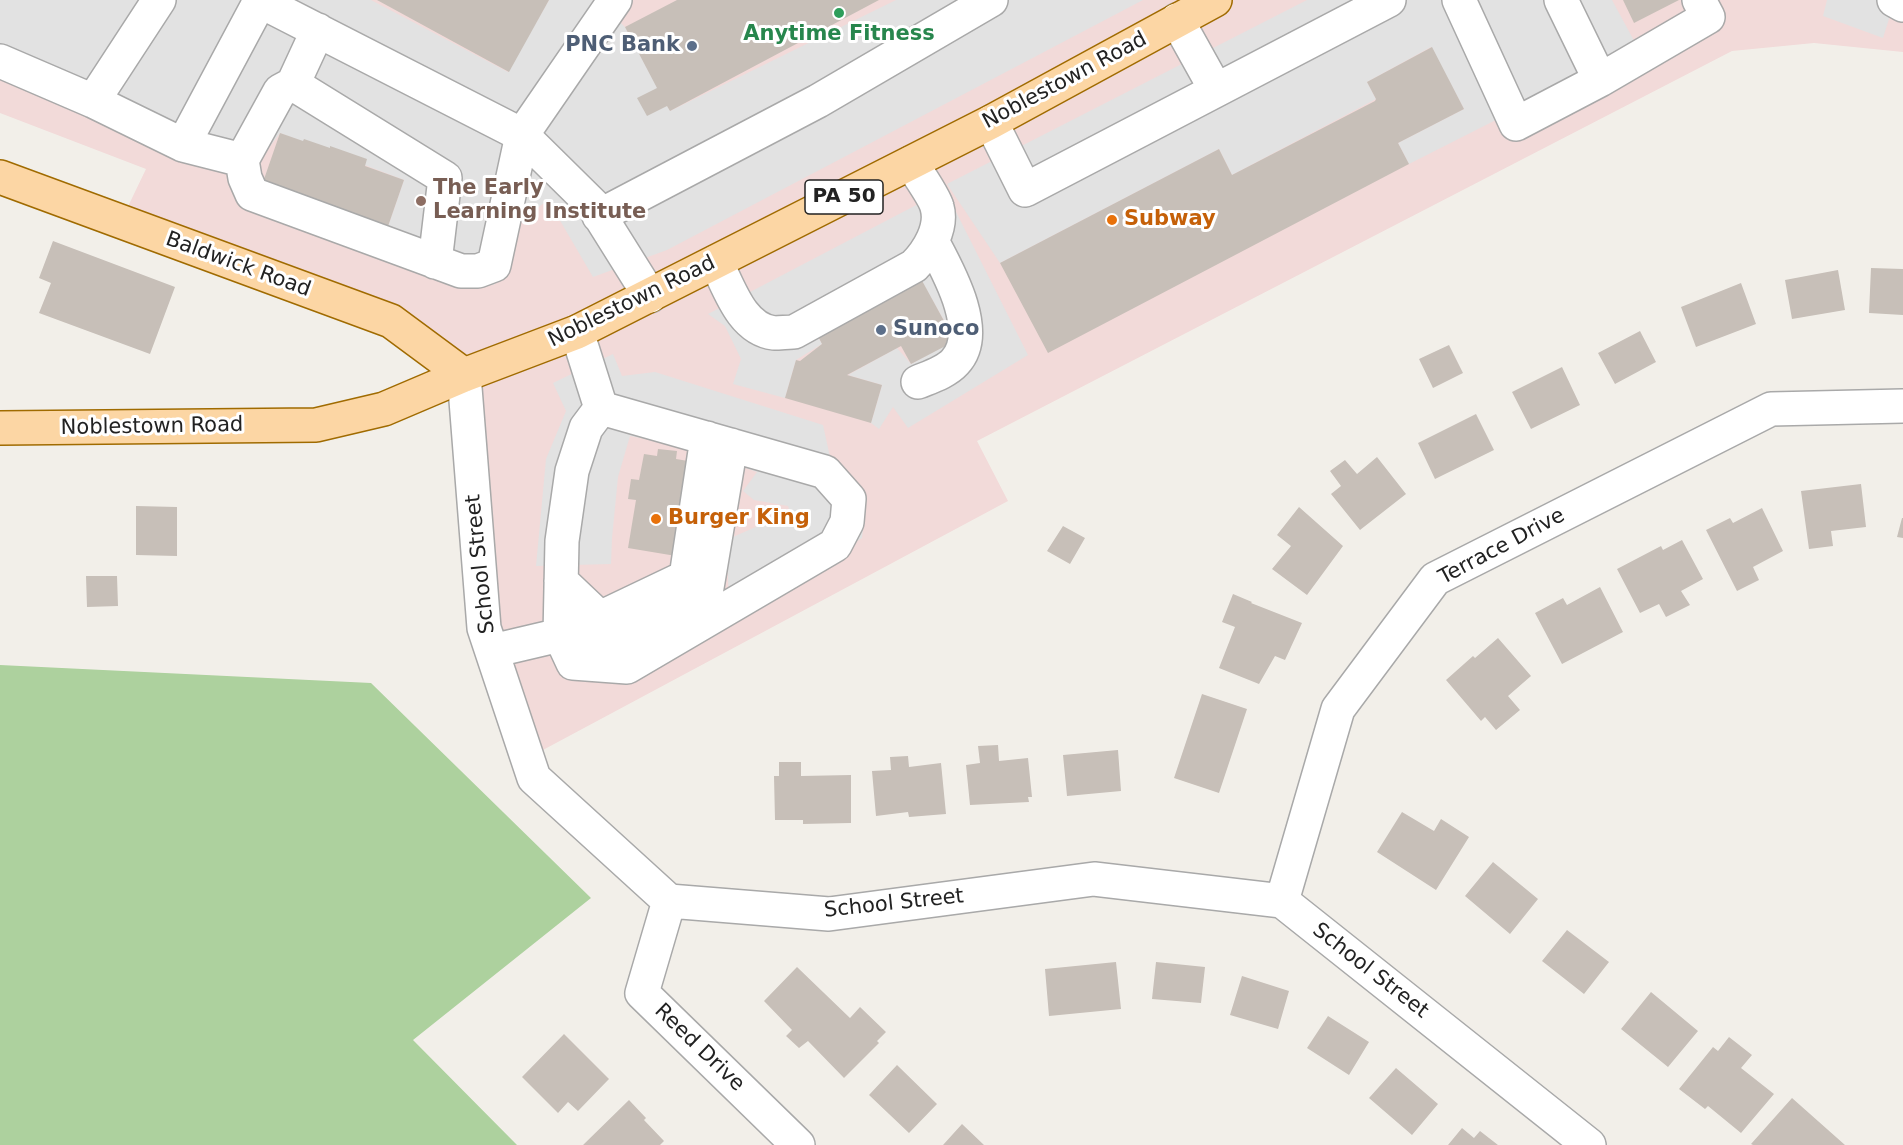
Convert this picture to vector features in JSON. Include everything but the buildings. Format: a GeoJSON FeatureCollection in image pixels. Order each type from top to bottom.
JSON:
{"type":"FeatureCollection","features":[{"type":"Feature","properties":{"kind":"main road","name":"Noblestown Road"},"geometry":{"type":"LineString","coordinates":[[0,428],[316,425],[384,409],[464,375],[577,332],[991,122],[1215,0]]}},
{"type":"Feature","properties":{"kind":"main road","name":"Baldwick Road"},"geometry":{"type":"LineString","coordinates":[[0,177],[391,321],[464,375]]}},
{"type":"Feature","properties":{"kind":"street"},"geometry":{"type":"LineString","coordinates":[[93,100],[159,0]]}},
{"type":"Feature","properties":{"kind":"street"},"geometry":{"type":"LineString","coordinates":[[183,145],[259,0],[522,135],[593,205],[650,296]]}},
{"type":"Feature","properties":{"kind":"street"},"geometry":{"type":"LineString","coordinates":[[318,30],[293,84],[280,91],[242,160],[245,178],[252,194],[461,271],[478,271],[494,265],[522,135],[615,0]]}},
{"type":"Feature","properties":{"kind":"street"},"geometry":{"type":"LineString","coordinates":[[599,216],[818,100],[991,0]]}},
{"type":"Feature","properties":{"kind":"street"},"geometry":{"type":"LineString","coordinates":[[991,122],[1025,190],[1389,0]]}},
{"type":"Feature","properties":{"kind":"street"},"geometry":{"type":"LineString","coordinates":[[1459,0],[1516,124],[1600,80],[1708,17],[1699,0]]}},
{"type":"Feature","properties":{"kind":"street"},"geometry":{"type":"LineString","coordinates":[[1561,0],[1600,80]]}},
{"type":"Feature","properties":{"kind":"street"},"geometry":{"type":"LineString","coordinates":[[1894,0],[1903,5]]}},
{"type":"Feature","properties":{"kind":"street"},"geometry":{"type":"LineString","coordinates":[[1177,20],[1216,90]]}},
{"type":"Feature","properties":{"kind":"street"},"geometry":{"type":"LineString","coordinates":[[0,61],[93,100],[183,145],[242,160]]}},
{"type":"Feature","properties":{"kind":"street"},"geometry":{"type":"LineString","coordinates":[[293,84],[445,178],[435,262]]}},
{"type":"Feature","properties":{"kind":"street"},"geometry":{"type":"LineString","coordinates":[[716,262],[745,316],[757,327],[773,333],[794,332],[914,266],[925,255],[937,226],[937,207],[911,163]]}},
{"type":"Feature","properties":{"kind":"street"},"geometry":{"type":"LineString","coordinates":[[918,382],[953,364],[961,354],[966,342],[966,324],[957,293],[932,241]]}},
{"type":"Feature","properties":{"kind":"street"},"geometry":{"type":"LineString","coordinates":[[577,332],[601,408]]}},
{"type":"Feature","properties":{"kind":"street","name":"School Street"},"geometry":{"type":"LineString","coordinates":[[464,375],[484,628],[534,778],[669,901],[829,914],[1094,879],[1282,901],[1589,1145]]}},
{"type":"Feature","properties":{"kind":"street","name":"Terrace Drive"},"geometry":{"type":"LineString","coordinates":[[1282,901],[1338,709],[1435,579],[1771,409],[1903,406]]}},
{"type":"Feature","properties":{"kind":"street"},"geometry":{"type":"LineString","coordinates":[[601,408],[825,472],[849,499],[848,522],[835,545],[627,667],[573,663],[560,635],[570,590],[562,541],[572,471],[586,428],[601,408]]}},
{"type":"Feature","properties":{"kind":"street"},"geometry":{"type":"LineString","coordinates":[[570,590],[600,618],[686,577],[719,441]]}},
{"type":"Feature","properties":{"kind":"street"},"geometry":{"type":"LineString","coordinates":[[701,623],[719,441]]}},
{"type":"Feature","properties":{"kind":"street"},"geometry":{"type":"LineString","coordinates":[[492,651],[560,635]]}},
{"type":"Feature","properties":{"kind":"street","name":"Reed Drive"},"geometry":{"type":"LineString","coordinates":[[669,901],[642,993],[798,1145]]}},
{"type":"Feature","properties":{"kind":"shaded area"},"geometry":{"type":"Polygon","coordinates":[[[0,0],[1903,0],[1903,52],[1814,43],[1732,51],[977,441],[1008,501],[528,758],[484,628],[464,375],[391,321],[121,221],[146,169],[0,113],[0,0]]]}},
{"type":"Feature","properties":{"kind":"shaded area"},"geometry":{"type":"Polygon","coordinates":[[[0,0],[371,0],[508,72],[549,0],[597,0],[625,27],[670,111],[896,0],[1143,0],[667,250],[593,277],[548,200],[520,221],[494,285],[432,277],[385,235],[404,180],[280,133],[251,172],[0,78],[0,0]]]}},
{"type":"Feature","properties":{"kind":"shaded area"},"geometry":{"type":"Polygon","coordinates":[[[1307,0],[1612,0],[1638,48],[1409,164],[1398,143],[1464,109],[1431,47],[1367,82],[1376,99],[1232,175],[1219,149],[1000,263],[947,184],[1307,0]]]}},
{"type":"Feature","properties":{"kind":"shaded area"},"geometry":{"type":"Polygon","coordinates":[[[1827,0],[1895,0],[1883,38],[1823,16],[1827,0]]]}},
{"type":"Feature","properties":{"kind":"shaded area"},"geometry":{"type":"Polygon","coordinates":[[[945,190],[1028,355],[908,428],[893,407],[879,429],[871,423],[882,385],[848,375],[897,348],[911,364],[955,340],[920,278],[817,335],[822,344],[796,360],[785,398],[733,384],[741,359],[725,326],[708,314],[945,190]]]}},
{"type":"Feature","properties":{"kind":"shaded area"},"geometry":{"type":"Polygon","coordinates":[[[613,354],[622,376],[655,372],[823,425],[830,457],[866,502],[862,538],[730,619],[726,540],[790,512],[788,506],[754,500],[743,491],[757,472],[679,445],[630,436],[618,477],[611,564],[536,566],[546,459],[566,411],[553,383],[613,354]]]}},
{"type":"Feature","properties":{"kind":"green space"},"geometry":{"type":"Polygon","coordinates":[[[0,665],[371,683],[591,898],[413,1040],[517,1145],[0,1145],[0,665]]]}},
{"type":"Feature","properties":{"kind":"place","name":"Anytime Fitness"},"geometry":{"type":"Point","coordinates":[839,13]}},
{"type":"Feature","properties":{"kind":"place","name":"PNC Bank"},"geometry":{"type":"Point","coordinates":[692,46]}},
{"type":"Feature","properties":{"kind":"place","name":"The Early Learning Institute"},"geometry":{"type":"Point","coordinates":[421,201]}},
{"type":"Feature","properties":{"kind":"place","name":"Subway"},"geometry":{"type":"Point","coordinates":[1112,220]}},
{"type":"Feature","properties":{"kind":"place","name":"Sunoco"},"geometry":{"type":"Point","coordinates":[881,330]}},
{"type":"Feature","properties":{"kind":"place","name":"Burger King"},"geometry":{"type":"Point","coordinates":[656,519]}}]}
